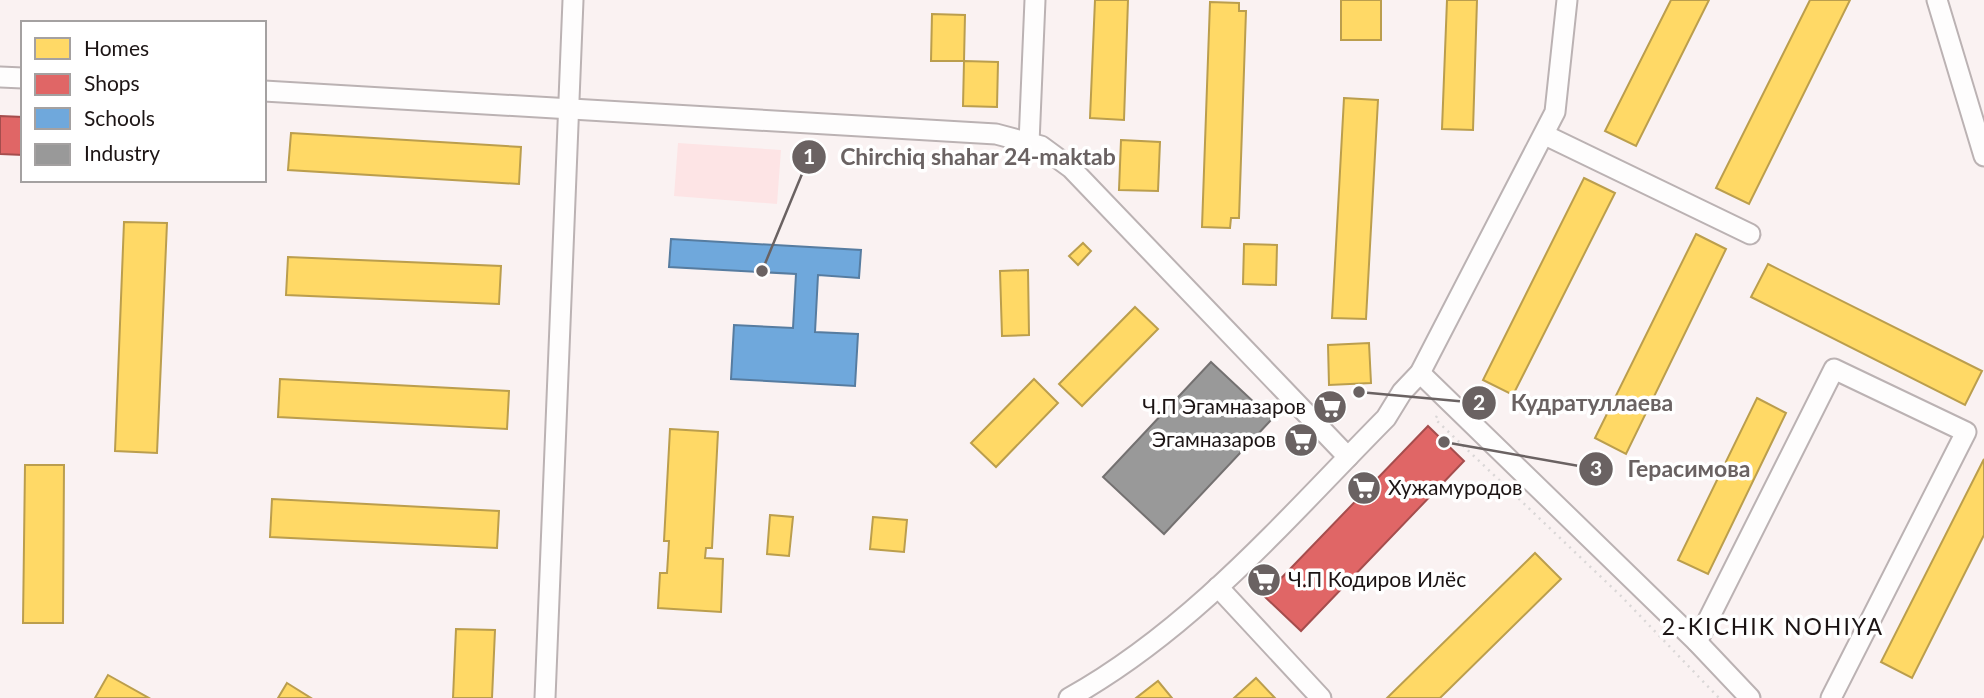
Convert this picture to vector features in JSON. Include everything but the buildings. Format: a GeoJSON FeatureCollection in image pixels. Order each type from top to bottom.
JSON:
{"type":"FeatureCollection","features":[{"type":"Feature","properties":{"kind":"street"},"geometry":{"type":"LineString","coordinates":[[545,698],[571,108],[573,0]]}},
{"type":"Feature","properties":{"kind":"street"},"geometry":{"type":"LineString","coordinates":[[1029,143],[1035,0]]}},
{"type":"Feature","properties":{"kind":"street"},"geometry":{"type":"LineString","coordinates":[[1069,698],[1157,641],[1217,587],[1386,418],[1402,392],[1420,373],[1555,112],[1567,0]]}},
{"type":"Feature","properties":{"kind":"street"},"geometry":{"type":"LineString","coordinates":[[1937,0],[1984,156]]}},
{"type":"Feature","properties":{"kind":"street"},"geometry":{"type":"LineString","coordinates":[[0,77],[21,78]]}},
{"type":"Feature","properties":{"kind":"street"},"geometry":{"type":"LineString","coordinates":[[266,91],[996,134],[1041,146],[1071,168],[1348,457]]}},
{"type":"Feature","properties":{"kind":"street"},"geometry":{"type":"LineString","coordinates":[[1545,135],[1750,234]]}},
{"type":"Feature","properties":{"kind":"street"},"geometry":{"type":"LineString","coordinates":[[1697,642],[1834,369],[1966,432],[1831,698]]}},
{"type":"Feature","properties":{"kind":"street"},"geometry":{"type":"LineString","coordinates":[[1420,373],[1450,399],[1697,642],[1749,698]]}},
{"type":"Feature","properties":{"kind":"street"},"geometry":{"type":"LineString","coordinates":[[1217,587],[1321,698]]}},
{"type":"Feature","properties":{"kind":"path"},"geometry":{"type":"LineString","coordinates":[[1450,399],[1435,419],[1621,596],[1719,698]]}},
{"type":"Feature","properties":{"kind":"shaded area"},"geometry":{"type":"Polygon","coordinates":[[[678,143],[781,150],[777,204],[674,196],[678,143]]]}},
{"type":"Feature","properties":{"kind":"place","name":"Chirchiq shahar 24-maktab"},"geometry":{"type":"Point","coordinates":[762,271]}},
{"type":"Feature","properties":{"kind":"place","name":"Кудратуллаева"},"geometry":{"type":"Point","coordinates":[1359,392]}},
{"type":"Feature","properties":{"kind":"place","name":"Ч.П Эгамназаров"},"geometry":{"type":"Point","coordinates":[1330,407]}},
{"type":"Feature","properties":{"kind":"place","name":"Эгамназаров"},"geometry":{"type":"Point","coordinates":[1301,440]}},
{"type":"Feature","properties":{"kind":"place","name":"Герасимова"},"geometry":{"type":"Point","coordinates":[1444,442]}},
{"type":"Feature","properties":{"kind":"place","name":"Хужамуродов"},"geometry":{"type":"Point","coordinates":[1364,488]}},
{"type":"Feature","properties":{"kind":"place","name":"Ч.П Кодиров Илёс"},"geometry":{"type":"Point","coordinates":[1264,580]}},
{"type":"Feature","properties":{"kind":"district","name":"2-KICHIK NOHIYA"},"geometry":{"type":"Point","coordinates":[1773,627]}}]}
